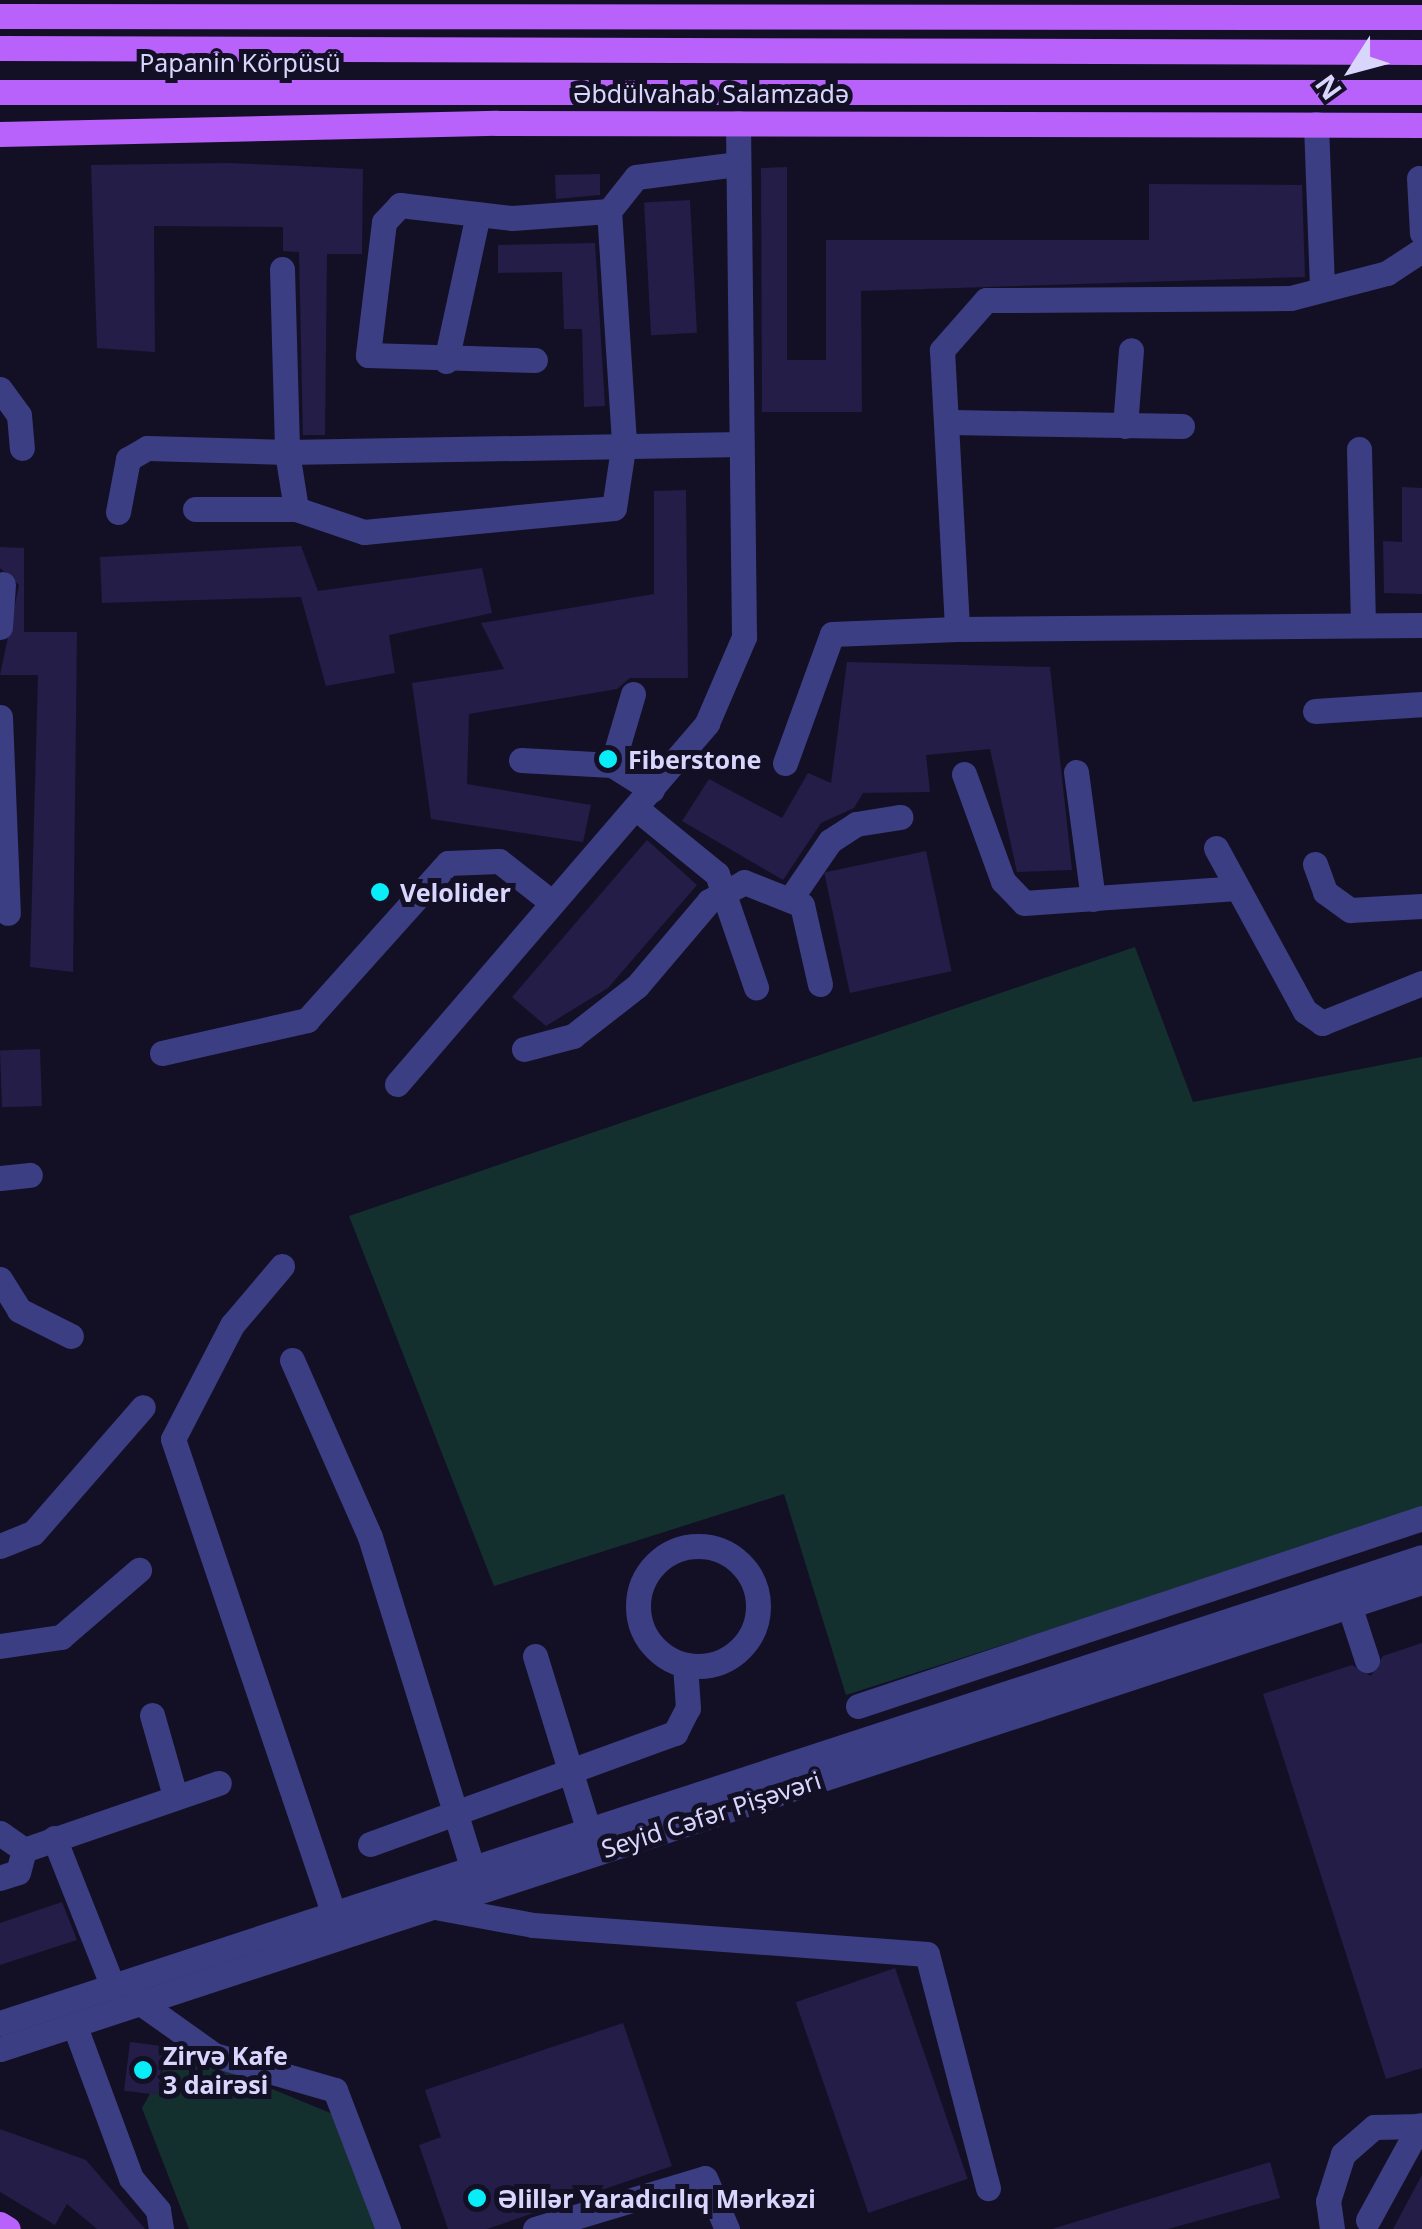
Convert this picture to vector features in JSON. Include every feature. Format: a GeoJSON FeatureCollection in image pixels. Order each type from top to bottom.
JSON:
{"type":"FeatureCollection","features":[{"type":"Feature","properties":{"kind":"main road"},"geometry":{"type":"LineString","coordinates":[[0,16],[165,8],[634,18],[708,9],[793,19],[830,10],[1326,9],[1422,17]]}},
{"type":"Feature","properties":{"kind":"main road"},"geometry":{"type":"LineString","coordinates":[[574,46],[634,18]]}},
{"type":"Feature","properties":{"kind":"main road"},"geometry":{"type":"LineString","coordinates":[[793,19],[846,48]]}},
{"type":"Feature","properties":{"kind":"main road","name":"Əbdülvahab Salamzadə"},"geometry":{"type":"LineString","coordinates":[[474,45],[1422,52]]}},
{"type":"Feature","properties":{"kind":"main road","name":"Papanin Körpüsü"},"geometry":{"type":"LineString","coordinates":[[0,48],[474,45]]}},
{"type":"Feature","properties":{"kind":"main road","name":"Papanin Körpüsü"},"geometry":{"type":"LineString","coordinates":[[0,92],[480,92]]}},
{"type":"Feature","properties":{"kind":"main road","name":"Əbdülvahab Salamzadə"},"geometry":{"type":"LineString","coordinates":[[480,92],[1422,92]]}},
{"type":"Feature","properties":{"kind":"main road"},"geometry":{"type":"LineString","coordinates":[[573,92],[638,123]]}},
{"type":"Feature","properties":{"kind":"main road"},"geometry":{"type":"LineString","coordinates":[[794,122],[853,92]]}},
{"type":"Feature","properties":{"kind":"main road","name":"Əbdülvahab Salamzadə"},"geometry":{"type":"LineString","coordinates":[[0,134],[794,122],[1422,125]]}},
{"type":"Feature","properties":{"kind":"main road"},"geometry":{"type":"LineString","coordinates":[[0,2224],[8,2229]]}},
{"type":"Feature","properties":{"kind":"street"},"geometry":{"type":"LineString","coordinates":[[397,1084],[549,900],[645,799],[707,723],[744,637],[738,123]]}},
{"type":"Feature","properties":{"kind":"street"},"geometry":{"type":"LineString","coordinates":[[1316,124],[1322,288]]}},
{"type":"Feature","properties":{"kind":"street"},"geometry":{"type":"LineString","coordinates":[[195,508],[296,508],[364,532],[601,514],[618,499],[624,442],[609,210],[636,177],[738,164]]}},
{"type":"Feature","properties":{"kind":"street"},"geometry":{"type":"LineString","coordinates":[[1418,178],[1422,233]]}},
{"type":"Feature","properties":{"kind":"street"},"geometry":{"type":"LineString","coordinates":[[535,360],[446,361],[368,355],[384,222],[400,204],[478,214],[609,210]]}},
{"type":"Feature","properties":{"kind":"street"},"geometry":{"type":"LineString","coordinates":[[446,361],[478,214]]}},
{"type":"Feature","properties":{"kind":"street"},"geometry":{"type":"LineString","coordinates":[[957,629],[951,422],[942,350],[986,300],[1290,298],[1387,273],[1422,250]]}},
{"type":"Feature","properties":{"kind":"street"},"geometry":{"type":"LineString","coordinates":[[282,269],[288,452],[296,508]]}},
{"type":"Feature","properties":{"kind":"street"},"geometry":{"type":"LineString","coordinates":[[1126,426],[1131,350]]}},
{"type":"Feature","properties":{"kind":"street"},"geometry":{"type":"LineString","coordinates":[[0,389],[19,415],[22,448]]}},
{"type":"Feature","properties":{"kind":"street"},"geometry":{"type":"LineString","coordinates":[[951,422],[1182,426]]}},
{"type":"Feature","properties":{"kind":"street"},"geometry":{"type":"LineString","coordinates":[[118,512],[137,450],[288,452],[624,442],[740,444]]}},
{"type":"Feature","properties":{"kind":"street"},"geometry":{"type":"LineString","coordinates":[[1359,449],[1363,625]]}},
{"type":"Feature","properties":{"kind":"street"},"geometry":{"type":"LineString","coordinates":[[0,627],[3,584]]}},
{"type":"Feature","properties":{"kind":"street"},"geometry":{"type":"LineString","coordinates":[[785,763],[832,634],[957,629],[1422,625]]}},
{"type":"Feature","properties":{"kind":"street"},"geometry":{"type":"LineString","coordinates":[[612,765],[633,694]]}},
{"type":"Feature","properties":{"kind":"street"},"geometry":{"type":"LineString","coordinates":[[1314,711],[1422,704]]}},
{"type":"Feature","properties":{"kind":"street"},"geometry":{"type":"LineString","coordinates":[[0,716],[8,913]]}},
{"type":"Feature","properties":{"kind":"street"},"geometry":{"type":"LineString","coordinates":[[521,760],[612,765],[726,888],[756,986]]}},
{"type":"Feature","properties":{"kind":"street"},"geometry":{"type":"LineString","coordinates":[[1076,772],[1093,899]]}},
{"type":"Feature","properties":{"kind":"street"},"geometry":{"type":"LineString","coordinates":[[964,774],[1008,889],[1037,907],[1236,888]]}},
{"type":"Feature","properties":{"kind":"street"},"geometry":{"type":"LineString","coordinates":[[793,895],[830,841],[856,824],[900,817]]}},
{"type":"Feature","properties":{"kind":"street"},"geometry":{"type":"LineString","coordinates":[[1216,848],[1305,1011],[1322,1023],[1422,983]]}},
{"type":"Feature","properties":{"kind":"street"},"geometry":{"type":"LineString","coordinates":[[162,1054],[307,1020],[448,863],[470,855],[499,862],[549,900]]}},
{"type":"Feature","properties":{"kind":"street"},"geometry":{"type":"LineString","coordinates":[[1315,864],[1325,892],[1350,910],[1422,906]]}},
{"type":"Feature","properties":{"kind":"street"},"geometry":{"type":"LineString","coordinates":[[524,1048],[562,1042],[637,986],[726,888],[744,882],[793,895]]}},
{"type":"Feature","properties":{"kind":"street"},"geometry":{"type":"LineString","coordinates":[[793,895],[820,984]]}},
{"type":"Feature","properties":{"kind":"street"},"geometry":{"type":"LineString","coordinates":[[0,1178],[30,1175]]}},
{"type":"Feature","properties":{"kind":"street"},"geometry":{"type":"LineString","coordinates":[[282,1266],[232,1325],[173,1439],[334,1915]]}},
{"type":"Feature","properties":{"kind":"street"},"geometry":{"type":"LineString","coordinates":[[0,1279],[20,1310],[71,1336]]}},
{"type":"Feature","properties":{"kind":"street"},"geometry":{"type":"LineString","coordinates":[[292,1360],[370,1537],[473,1869]]}},
{"type":"Feature","properties":{"kind":"street"},"geometry":{"type":"LineString","coordinates":[[0,1546],[33,1533],[143,1407]]}},
{"type":"Feature","properties":{"kind":"street"},"geometry":{"type":"LineString","coordinates":[[858,1706],[1422,1518]]}},
{"type":"Feature","properties":{"kind":"street"},"geometry":{"type":"LineString","coordinates":[[712,1547],[755,1584],[755,1627],[727,1660],[684,1665],[649,1641],[638,1614],[642,1585],[670,1553],[712,1547]]}},
{"type":"Feature","properties":{"kind":"street","name":"Seyid Cəfər Pişəvəri"},"geometry":{"type":"LineString","coordinates":[[0,2023],[1422,1557]]}},
{"type":"Feature","properties":{"kind":"street"},"geometry":{"type":"LineString","coordinates":[[0,1646],[61,1637],[139,1570]]}},
{"type":"Feature","properties":{"kind":"street","name":"Seyid Cəfər Pişəvəri"},"geometry":{"type":"LineString","coordinates":[[0,2050],[138,2001],[1422,1582]]}},
{"type":"Feature","properties":{"kind":"street"},"geometry":{"type":"LineString","coordinates":[[1349,1605],[1367,1660]]}},
{"type":"Feature","properties":{"kind":"street"},"geometry":{"type":"LineString","coordinates":[[535,1656],[589,1831]]}},
{"type":"Feature","properties":{"kind":"street"},"geometry":{"type":"LineString","coordinates":[[370,1844],[675,1733],[688,1708],[684,1665]]}},
{"type":"Feature","properties":{"kind":"street"},"geometry":{"type":"LineString","coordinates":[[951,1672],[963,1708]]}},
{"type":"Feature","properties":{"kind":"street"},"geometry":{"type":"LineString","coordinates":[[152,1715],[175,1796]]}},
{"type":"Feature","properties":{"kind":"street"},"geometry":{"type":"LineString","coordinates":[[24,1850],[219,1783]]}},
{"type":"Feature","properties":{"kind":"street"},"geometry":{"type":"LineString","coordinates":[[0,1833],[24,1850]]}},
{"type":"Feature","properties":{"kind":"street"},"geometry":{"type":"LineString","coordinates":[[54,1838],[113,1987]]}},
{"type":"Feature","properties":{"kind":"street"},"geometry":{"type":"LineString","coordinates":[[0,1878],[18,1872],[24,1850]]}},
{"type":"Feature","properties":{"kind":"street"},"geometry":{"type":"LineString","coordinates":[[430,1906],[568,1929],[926,1954],[988,2188]]}},
{"type":"Feature","properties":{"kind":"street"},"geometry":{"type":"LineString","coordinates":[[138,2001],[214,2055],[335,2090],[388,2229]]}},
{"type":"Feature","properties":{"kind":"street"},"geometry":{"type":"LineString","coordinates":[[74,2024],[160,2229]]}},
{"type":"Feature","properties":{"kind":"street"},"geometry":{"type":"LineString","coordinates":[[1368,2220],[1421,2125]]}},
{"type":"Feature","properties":{"kind":"street"},"geometry":{"type":"LineString","coordinates":[[1332,2229],[1328,2201],[1343,2154],[1374,2126],[1421,2125]]}},
{"type":"Feature","properties":{"kind":"street"},"geometry":{"type":"LineString","coordinates":[[548,2227],[705,2178],[727,2229]]}},
{"type":"Feature","properties":{"kind":"green space"},"geometry":{"type":"Polygon","coordinates":[[[1135,947],[1193,1102],[1422,1057],[1422,1511],[846,1695],[784,1494],[494,1586],[349,1216],[1135,947]]]}},
{"type":"Feature","properties":{"kind":"green space"},"geometry":{"type":"Polygon","coordinates":[[[175,2049],[335,2115],[376,2229],[189,2229],[142,2108],[175,2049]]]}},
{"type":"Feature","properties":{"kind":"building"},"geometry":{"type":"Polygon","coordinates":[[[230,163],[363,169],[362,254],[327,254],[325,435],[303,435],[299,252],[283,251],[283,227],[154,226],[155,352],[97,348],[91,165],[230,163]]]}},
{"type":"Feature","properties":{"kind":"building"},"geometry":{"type":"Polygon","coordinates":[[[787,167],[787,360],[826,360],[826,240],[1149,240],[1149,184],[1302,185],[1305,277],[861,291],[862,412],[762,412],[761,168],[787,167]]]}},
{"type":"Feature","properties":{"kind":"building"},"geometry":{"type":"Polygon","coordinates":[[[600,174],[600,195],[556,199],[555,175],[600,174]]]}},
{"type":"Feature","properties":{"kind":"building"},"geometry":{"type":"Polygon","coordinates":[[[690,200],[697,333],[651,335],[644,202],[690,200]]]}},
{"type":"Feature","properties":{"kind":"building"},"geometry":{"type":"Polygon","coordinates":[[[595,243],[605,406],[584,407],[582,329],[564,329],[562,272],[498,273],[498,245],[595,243]]]}},
{"type":"Feature","properties":{"kind":"building"},"geometry":{"type":"Polygon","coordinates":[[[1402,487],[1422,488],[1422,594],[1384,593],[1383,541],[1402,542],[1402,487]]]}},
{"type":"Feature","properties":{"kind":"building"},"geometry":{"type":"Polygon","coordinates":[[[686,490],[688,678],[630,678],[617,689],[469,714],[467,784],[591,805],[583,842],[431,819],[412,683],[504,669],[481,623],[654,594],[654,491],[686,490]]]}},
{"type":"Feature","properties":{"kind":"building"},"geometry":{"type":"Polygon","coordinates":[[[301,546],[318,591],[482,568],[492,613],[389,635],[395,673],[326,686],[301,597],[102,603],[100,557],[301,546]]]}},
{"type":"Feature","properties":{"kind":"building"},"geometry":{"type":"Polygon","coordinates":[[[0,547],[24,548],[24,632],[77,632],[73,972],[30,967],[38,675],[0,675],[19,585],[0,568],[0,547]]]}},
{"type":"Feature","properties":{"kind":"building"},"geometry":{"type":"Polygon","coordinates":[[[847,662],[1050,667],[1072,870],[1017,872],[990,749],[926,755],[930,792],[863,793],[854,808],[821,823],[783,880],[682,821],[709,779],[782,818],[808,773],[831,783],[847,662]]]}},
{"type":"Feature","properties":{"kind":"building"},"geometry":{"type":"Polygon","coordinates":[[[647,840],[697,885],[608,988],[546,1026],[512,997],[647,840]]]}},
{"type":"Feature","properties":{"kind":"building"},"geometry":{"type":"Polygon","coordinates":[[[926,851],[952,971],[850,993],[824,873],[926,851]]]}},
{"type":"Feature","properties":{"kind":"building"},"geometry":{"type":"Polygon","coordinates":[[[40,1049],[42,1106],[2,1107],[0,1050],[40,1049]]]}},
{"type":"Feature","properties":{"kind":"building"},"geometry":{"type":"Polygon","coordinates":[[[1422,1643],[1422,2068],[1386,2079],[1263,1694],[1352,1665],[1371,1676],[1383,1656],[1422,1643]]]}},
{"type":"Feature","properties":{"kind":"building"},"geometry":{"type":"Polygon","coordinates":[[[62,1902],[77,1940],[0,1965],[0,1923],[62,1902]]]}},
{"type":"Feature","properties":{"kind":"building"},"geometry":{"type":"Polygon","coordinates":[[[895,1968],[968,2179],[868,2213],[796,2002],[895,1968]]]}},
{"type":"Feature","properties":{"kind":"building"},"geometry":{"type":"Polygon","coordinates":[[[623,2023],[672,2166],[487,2229],[448,2229],[419,2145],[441,2137],[425,2090],[623,2023]]]}},
{"type":"Feature","properties":{"kind":"building"},"geometry":{"type":"Polygon","coordinates":[[[130,2042],[164,2046],[158,2095],[124,2091],[130,2042]]]}},
{"type":"Feature","properties":{"kind":"building"},"geometry":{"type":"Polygon","coordinates":[[[0,2129],[86,2160],[145,2229],[97,2229],[67,2204],[55,2225],[0,2192],[0,2129]]]}},
{"type":"Feature","properties":{"kind":"building"},"geometry":{"type":"Polygon","coordinates":[[[1270,2162],[1280,2198],[1168,2229],[1052,2229],[1270,2162]]]}},
{"type":"Feature","properties":{"kind":"building"},"geometry":{"type":"Polygon","coordinates":[[[1422,2175],[1422,2229],[1393,2229],[1422,2175]]]}},
{"type":"Feature","properties":{"kind":"place","name":"Fiberstone"},"geometry":{"type":"Point","coordinates":[608,759]}},
{"type":"Feature","properties":{"kind":"place","name":"Velolider"},"geometry":{"type":"Point","coordinates":[380,892]}},
{"type":"Feature","properties":{"kind":"place","name":"Zirvə Kafe 3 dairəsi"},"geometry":{"type":"Point","coordinates":[143,2070]}},
{"type":"Feature","properties":{"kind":"place","name":"Əlillər Yaradıcılıq Mərkəzi"},"geometry":{"type":"Point","coordinates":[477,2198]}}]}
